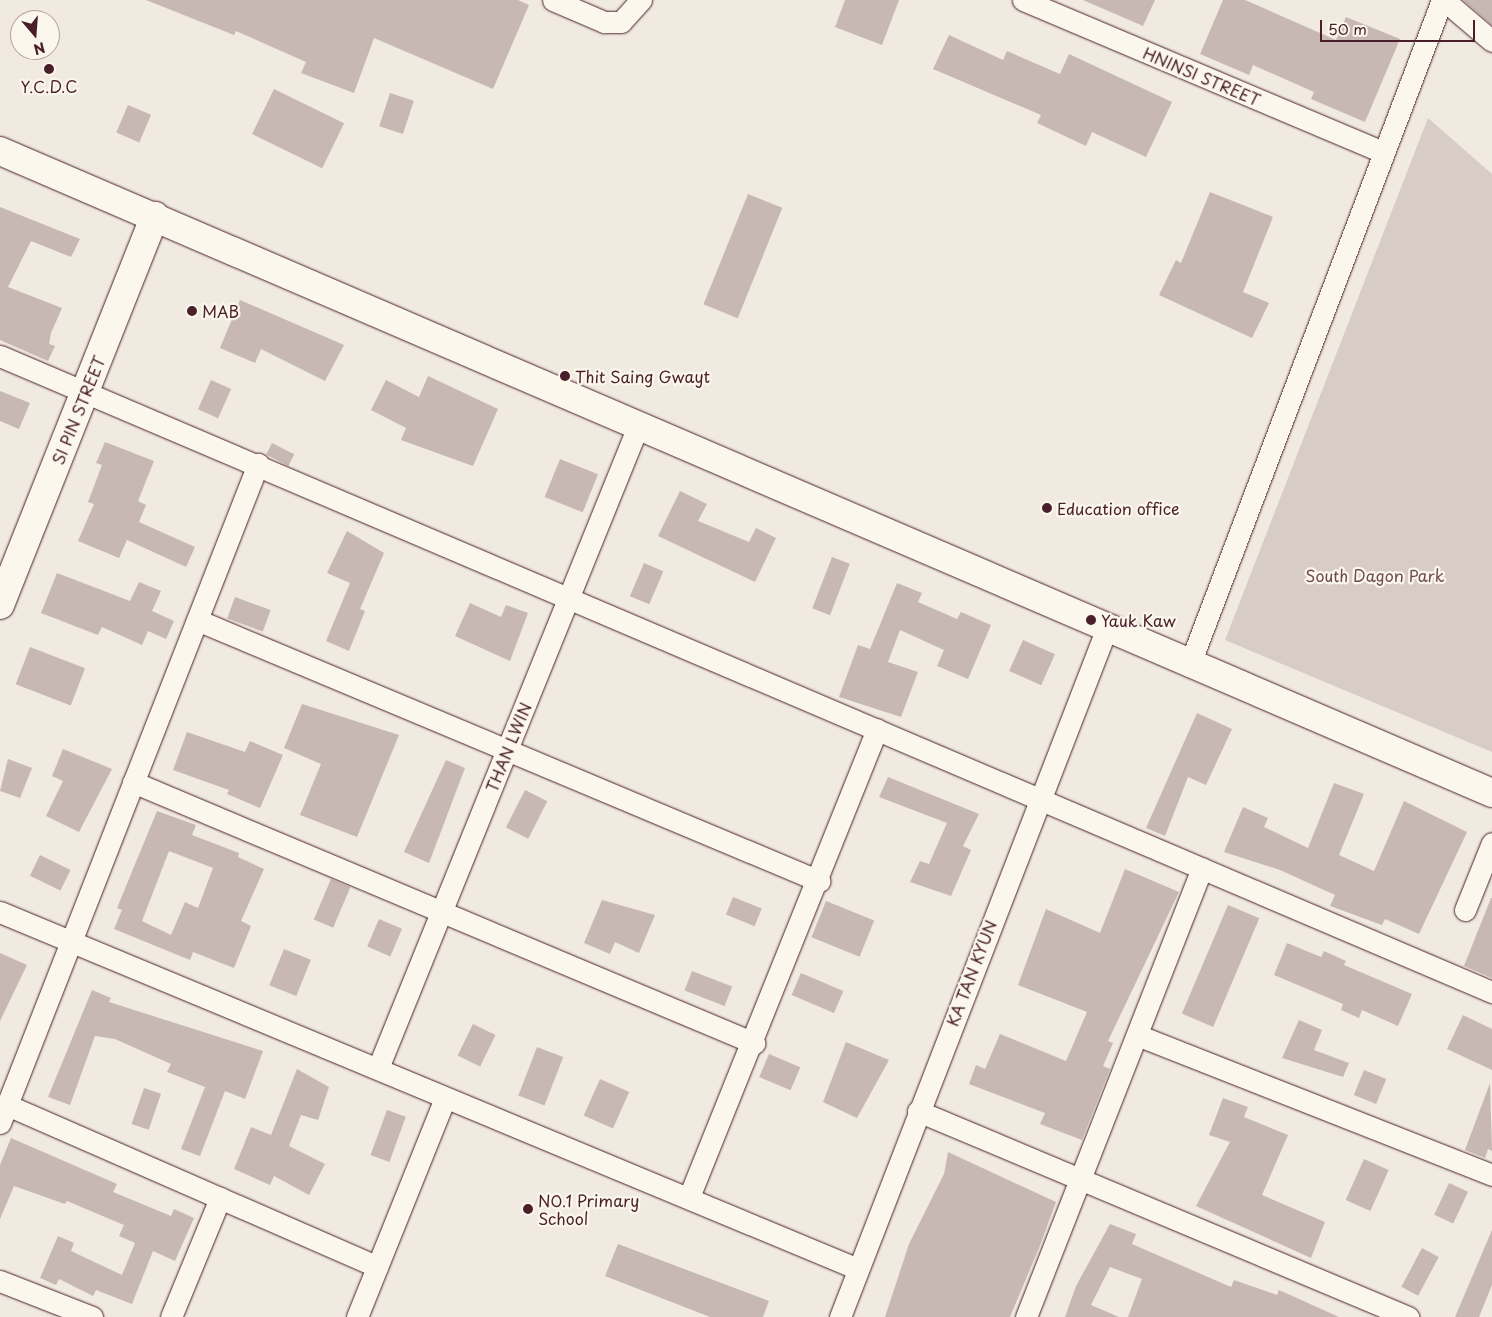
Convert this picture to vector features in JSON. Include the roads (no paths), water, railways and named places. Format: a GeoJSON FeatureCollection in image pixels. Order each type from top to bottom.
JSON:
{"type":"FeatureCollection","features":[{"type":"Feature","properties":{"kind":"main road"},"geometry":{"type":"LineString","coordinates":[[0,151],[155,216],[1189,666],[1492,793]]}},
{"type":"Feature","properties":{"kind":"main road","name":"SI PIN STREET"},"geometry":{"type":"LineString","coordinates":[[0,605],[155,216]]}},
{"type":"Feature","properties":{"kind":"street"},"geometry":{"type":"LineString","coordinates":[[553,0],[604,22],[621,22],[641,0]]}},
{"type":"Feature","properties":{"kind":"street","name":"HNINSI STREET"},"geometry":{"type":"LineString","coordinates":[[1022,0],[1381,151]]}},
{"type":"Feature","properties":{"kind":"street"},"geometry":{"type":"LineString","coordinates":[[1189,666],[1381,151],[1443,0],[1492,41]]}},
{"type":"Feature","properties":{"kind":"street"},"geometry":{"type":"LineString","coordinates":[[0,356],[86,390],[1492,992]]}},
{"type":"Feature","properties":{"kind":"street","name":"THAN LWIN"},"geometry":{"type":"LineString","coordinates":[[378,1068],[638,426]]}},
{"type":"Feature","properties":{"kind":"street"},"geometry":{"type":"LineString","coordinates":[[258,464],[4,1114],[220,1198],[377,1267]]}},
{"type":"Feature","properties":{"kind":"street"},"geometry":{"type":"LineString","coordinates":[[197,620],[819,881]]}},
{"type":"Feature","properties":{"kind":"street","name":"KA TAN KYUN"},"geometry":{"type":"LineString","coordinates":[[840,1317],[1038,798],[1106,630]]}},
{"type":"Feature","properties":{"kind":"street"},"geometry":{"type":"LineString","coordinates":[[689,1197],[754,1043],[877,729]]}},
{"type":"Feature","properties":{"kind":"street"},"geometry":{"type":"LineString","coordinates":[[133,782],[754,1043]]}},
{"type":"Feature","properties":{"kind":"street"},"geometry":{"type":"LineString","coordinates":[[1465,910],[1492,843]]}},
{"type":"Feature","properties":{"kind":"street"},"geometry":{"type":"LineString","coordinates":[[1026,1317],[1202,868]]}},
{"type":"Feature","properties":{"kind":"street"},"geometry":{"type":"LineString","coordinates":[[0,912],[71,943],[378,1068],[445,1098],[689,1197],[858,1269]]}},
{"type":"Feature","properties":{"kind":"street"},"geometry":{"type":"LineString","coordinates":[[1137,1035],[1492,1175]]}},
{"type":"Feature","properties":{"kind":"street"},"geometry":{"type":"LineString","coordinates":[[357,1317],[445,1098]]}},
{"type":"Feature","properties":{"kind":"street"},"geometry":{"type":"LineString","coordinates":[[918,1112],[1408,1317]]}},
{"type":"Feature","properties":{"kind":"street"},"geometry":{"type":"LineString","coordinates":[[171,1317],[220,1198]]}},
{"type":"Feature","properties":{"kind":"street"},"geometry":{"type":"LineString","coordinates":[[0,1281],[92,1317]]}},
{"type":"Feature","properties":{"kind":"place","name":"Y.C.D.C"},"geometry":{"type":"Point","coordinates":[49,69]}},
{"type":"Feature","properties":{"kind":"place","name":"MAB"},"geometry":{"type":"Point","coordinates":[192,311]}},
{"type":"Feature","properties":{"kind":"place","name":"Thit Saing Gwayt"},"geometry":{"type":"Point","coordinates":[565,376]}},
{"type":"Feature","properties":{"kind":"place","name":"Education office"},"geometry":{"type":"Point","coordinates":[1047,508]}},
{"type":"Feature","properties":{"kind":"place","name":"Yauk Kaw"},"geometry":{"type":"Point","coordinates":[1091,620]}},
{"type":"Feature","properties":{"kind":"place","name":"N0.1 Primary School"},"geometry":{"type":"Point","coordinates":[528,1209]}},
{"type":"Feature","properties":{"kind":"park label","name":"South Dagon Park"},"geometry":{"type":"Point","coordinates":[1375,575]}}]}
